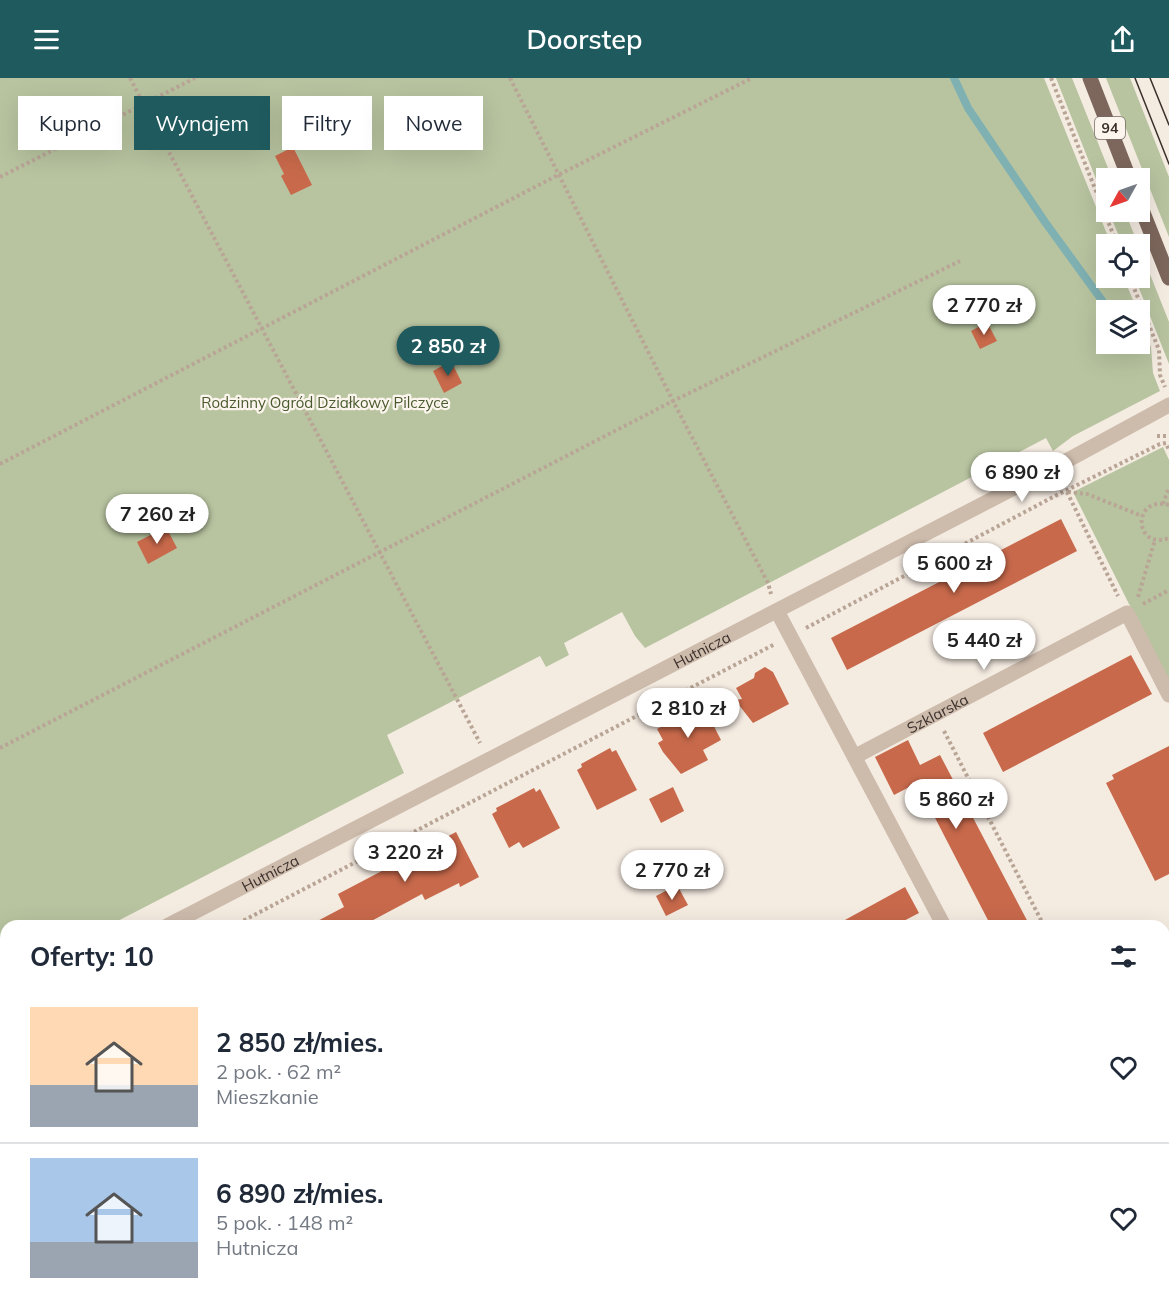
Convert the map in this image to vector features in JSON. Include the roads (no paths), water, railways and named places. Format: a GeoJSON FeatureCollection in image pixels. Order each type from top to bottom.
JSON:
{"type":"FeatureCollection","features":[{"type":"Feature","properties":{"kind":"main road","name":"94"},"geometry":{"type":"LineString","coordinates":[[1090,78],[1126,168]]}},
{"type":"Feature","properties":{"kind":"main road"},"geometry":{"type":"LineString","coordinates":[[1147,222],[1169,279]]}},
{"type":"Feature","properties":{"kind":"street","name":"Hutnicza"},"geometry":{"type":"LineString","coordinates":[[179,920],[1068,460],[1168,397]]}},
{"type":"Feature","properties":{"kind":"street"},"geometry":{"type":"LineString","coordinates":[[777,611],[856,756],[941,920]]}},
{"type":"Feature","properties":{"kind":"street","name":"Szklarska"},"geometry":{"type":"LineString","coordinates":[[856,756],[1131,611],[1169,695]]}},
{"type":"Feature","properties":{"kind":"waterway"},"geometry":{"type":"LineString","coordinates":[[954,78],[968,108],[1045,222],[1102,300]]}},
{"type":"Feature","properties":{"kind":"tram line"},"geometry":{"type":"LineString","coordinates":[[1135,78],[1169,164]]}},
{"type":"Feature","properties":{"kind":"tram line"},"geometry":{"type":"LineString","coordinates":[[1150,78],[1169,125]]}},
{"type":"Feature","properties":{"kind":"park label","name":"Rodzinny Ogród Działkowy Pilczyce"},"geometry":{"type":"Point","coordinates":[325,402]}}]}
